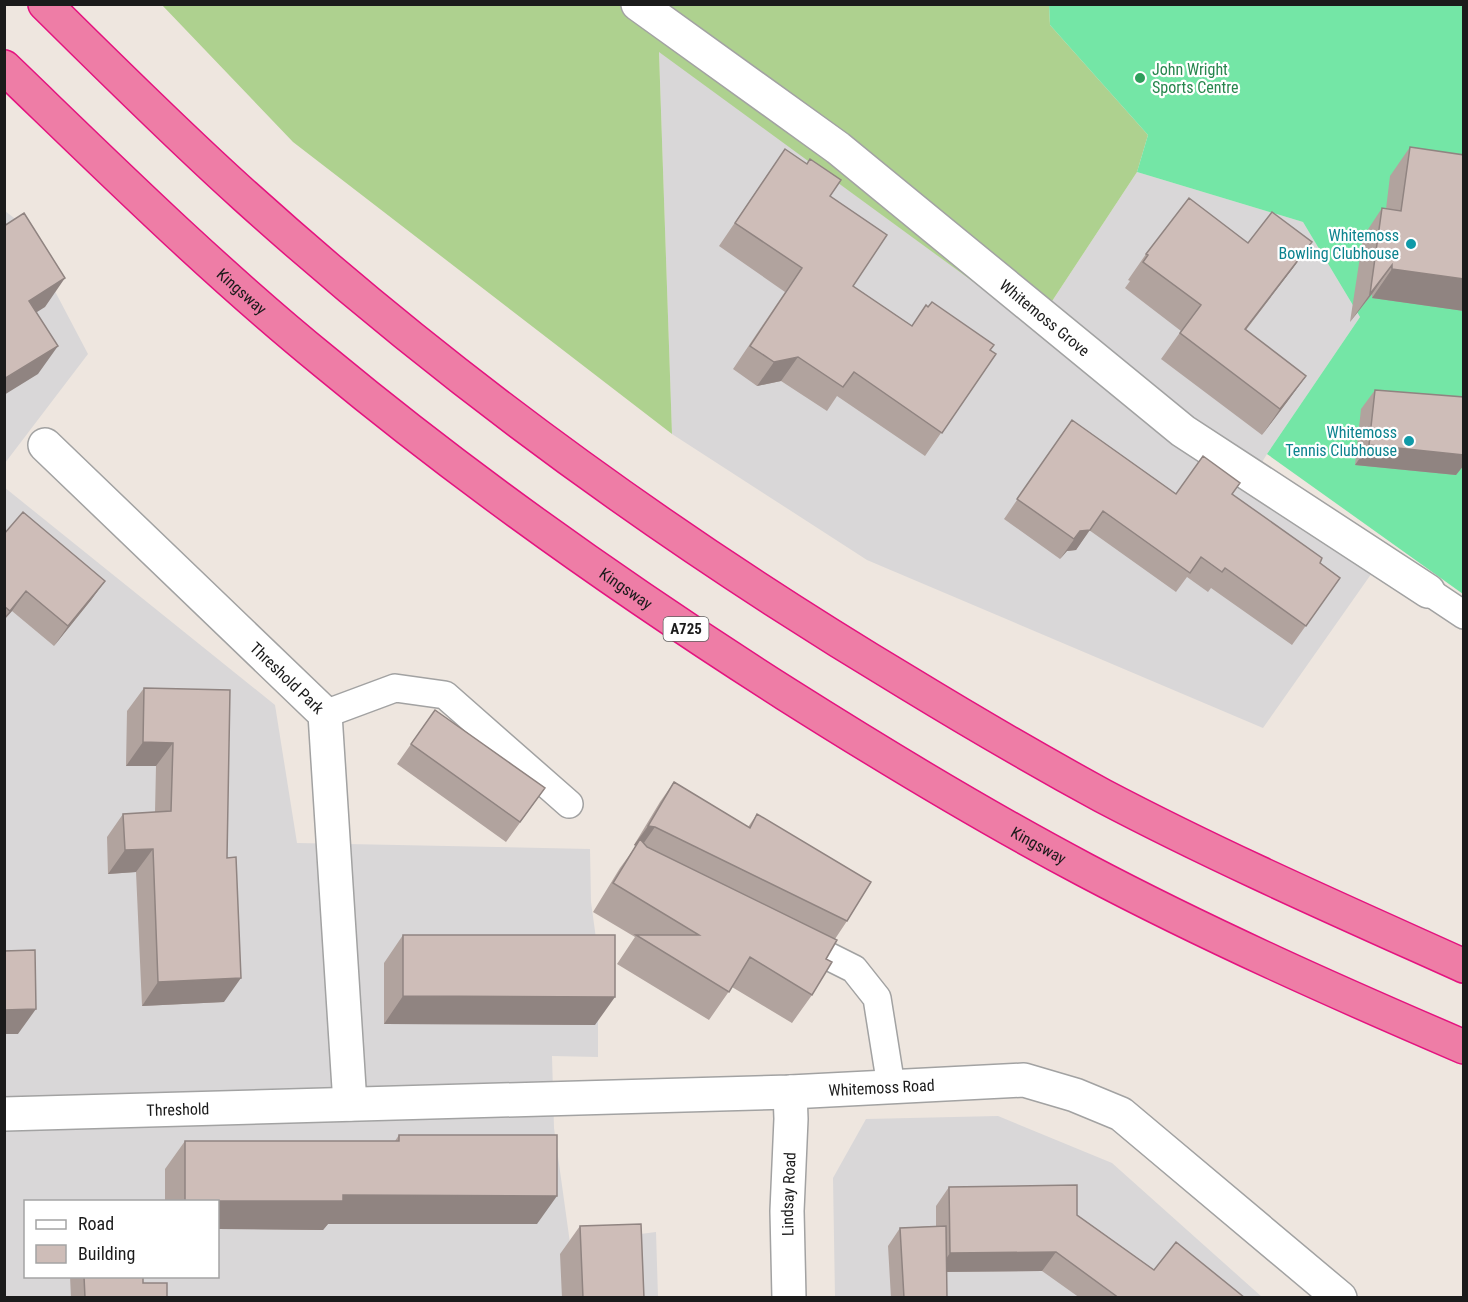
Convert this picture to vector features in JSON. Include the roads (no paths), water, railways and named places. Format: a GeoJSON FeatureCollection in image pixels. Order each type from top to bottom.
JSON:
{"type":"FeatureCollection","features":[{"type":"Feature","properties":{"kind":"highway"},"geometry":{"type":"LineString","coordinates":[[45,4],[149,108],[247,198],[338,276],[448,367],[687,544],[841,643],[993,734],[1100,794],[1224,858],[1464,966]]}},
{"type":"Feature","properties":{"kind":"highway","name":"Kingsway"},"geometry":{"type":"LineString","coordinates":[[4,67],[181,236],[324,362],[520,514],[713,647],[849,734],[1084,870],[1328,988],[1464,1047]]}},
{"type":"Feature","properties":{"kind":"street","name":"Whitemoss Grove"},"geometry":{"type":"LineString","coordinates":[[638,4],[838,148],[1183,430],[1428,591]]}},
{"type":"Feature","properties":{"kind":"street","name":"Threshold Park"},"geometry":{"type":"LineString","coordinates":[[45,445],[325,714],[350,1104]]}},
{"type":"Feature","properties":{"kind":"street","name":"Whitemoss Road"},"geometry":{"type":"LineString","coordinates":[[350,1104],[790,1092],[1024,1080],[1076,1095],[1121,1114],[1340,1298]]}},
{"type":"Feature","properties":{"kind":"street","name":"Lindsay Road"},"geometry":{"type":"LineString","coordinates":[[789,1298],[790,1092]]}},
{"type":"Feature","properties":{"kind":"street","name":"Threshold"},"geometry":{"type":"LineString","coordinates":[[4,1114],[350,1104]]}},
{"type":"Feature","properties":{"kind":"lane","name":"Whitemoss Grove"},"geometry":{"type":"LineString","coordinates":[[1428,591],[1464,615]]}},
{"type":"Feature","properties":{"kind":"lane"},"geometry":{"type":"LineString","coordinates":[[325,714],[395,688],[445,696],[569,804]]}},
{"type":"Feature","properties":{"kind":"lane"},"geometry":{"type":"LineString","coordinates":[[770,928],[854,969],[877,998],[891,1086]]}},
{"type":"Feature","properties":{"kind":"place","name":"John Wright Sports Centre"},"geometry":{"type":"Point","coordinates":[1140,78]}},
{"type":"Feature","properties":{"kind":"place","name":"Whitemoss Bowling Clubhouse"},"geometry":{"type":"Point","coordinates":[1411,244]}},
{"type":"Feature","properties":{"kind":"place","name":"Whitemoss Tennis Clubhouse"},"geometry":{"type":"Point","coordinates":[1409,441]}}]}
